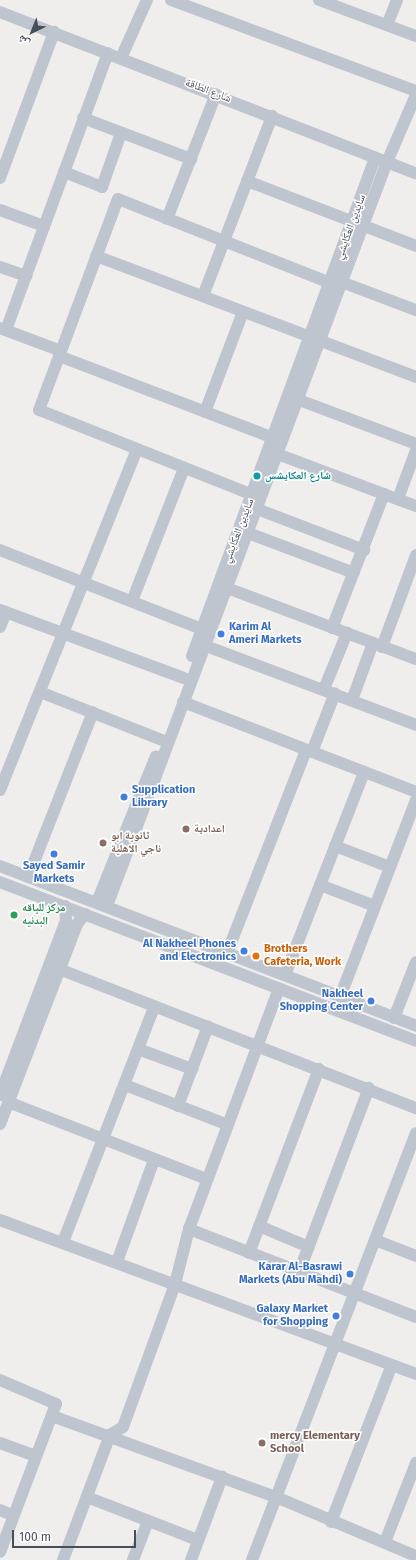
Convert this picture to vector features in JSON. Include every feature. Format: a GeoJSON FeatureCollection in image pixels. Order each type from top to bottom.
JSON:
{"type":"FeatureCollection","features":[{"type":"Feature","properties":{"kind":"street"},"geometry":{"type":"LineString","coordinates":[[121,58],[147,0]]}},
{"type":"Feature","properties":{"kind":"street"},"geometry":{"type":"LineString","coordinates":[[171,0],[416,91]]}},
{"type":"Feature","properties":{"kind":"street"},"geometry":{"type":"LineString","coordinates":[[319,0],[416,36]]}},
{"type":"Feature","properties":{"kind":"street"},"geometry":{"type":"LineString","coordinates":[[387,26],[397,0]]}},
{"type":"Feature","properties":{"kind":"street","name":"شارع الطاقة"},"geometry":{"type":"LineString","coordinates":[[0,12],[216,94],[416,173]]}},
{"type":"Feature","properties":{"kind":"street"},"geometry":{"type":"LineString","coordinates":[[0,178],[54,32]]}},
{"type":"Feature","properties":{"kind":"street"},"geometry":{"type":"LineString","coordinates":[[108,53],[26,276],[3,329],[60,354],[274,438]]}},
{"type":"Feature","properties":{"kind":"street"},"geometry":{"type":"LineString","coordinates":[[167,219],[216,94]]}},
{"type":"Feature","properties":{"kind":"street","name":"سايدين العكايشي"},"geometry":{"type":"LineString","coordinates":[[102,904],[184,678],[227,588],[229,571],[253,495],[299,400],[330,283],[387,162],[416,95]]}},
{"type":"Feature","properties":{"kind":"street"},"geometry":{"type":"LineString","coordinates":[[203,296],[272,116]]}},
{"type":"Feature","properties":{"kind":"street"},"geometry":{"type":"LineString","coordinates":[[83,118],[191,159]]}},
{"type":"Feature","properties":{"kind":"street"},"geometry":{"type":"LineString","coordinates":[[64,172],[102,187],[121,133]]}},
{"type":"Feature","properties":{"kind":"street","name":"سايدين العكايشي"},"geometry":{"type":"LineString","coordinates":[[102,904],[183,702],[201,644],[202,629],[248,533],[257,509],[274,453],[274,438],[316,340],[344,283],[376,158]]}},
{"type":"Feature","properties":{"kind":"street"},"geometry":{"type":"LineString","coordinates":[[247,181],[416,246]]}},
{"type":"Feature","properties":{"kind":"street"},"geometry":{"type":"LineString","coordinates":[[253,495],[39,410],[118,199],[330,283]]}},
{"type":"Feature","properties":{"kind":"street"},"geometry":{"type":"LineString","coordinates":[[0,210],[44,226]]}},
{"type":"Feature","properties":{"kind":"street"},"geometry":{"type":"LineString","coordinates":[[96,256],[416,377]]}},
{"type":"Feature","properties":{"kind":"street"},"geometry":{"type":"LineString","coordinates":[[0,267],[26,276]]}},
{"type":"Feature","properties":{"kind":"street"},"geometry":{"type":"LineString","coordinates":[[344,283],[416,310]]}},
{"type":"Feature","properties":{"kind":"street"},"geometry":{"type":"LineString","coordinates":[[205,412],[243,312]]}},
{"type":"Feature","properties":{"kind":"street"},"geometry":{"type":"LineString","coordinates":[[299,400],[416,444]]}},
{"type":"Feature","properties":{"kind":"street"},"geometry":{"type":"LineString","coordinates":[[0,790],[137,449]]}},
{"type":"Feature","properties":{"kind":"street"},"geometry":{"type":"LineString","coordinates":[[398,499],[416,450]]}},
{"type":"Feature","properties":{"kind":"street"},"geometry":{"type":"LineString","coordinates":[[274,453],[416,506]]}},
{"type":"Feature","properties":{"kind":"street"},"geometry":{"type":"LineString","coordinates":[[132,602],[184,468]]}},
{"type":"Feature","properties":{"kind":"street"},"geometry":{"type":"LineString","coordinates":[[332,628],[364,550],[384,494]]}},
{"type":"Feature","properties":{"kind":"street"},"geometry":{"type":"LineString","coordinates":[[257,509],[364,550]]}},
{"type":"Feature","properties":{"kind":"street"},"geometry":{"type":"LineString","coordinates":[[248,533],[354,573]]}},
{"type":"Feature","properties":{"kind":"street"},"geometry":{"type":"LineString","coordinates":[[0,550],[202,629]]}},
{"type":"Feature","properties":{"kind":"street"},"geometry":{"type":"LineString","coordinates":[[352,700],[378,645],[416,555]]}},
{"type":"Feature","properties":{"kind":"street"},"geometry":{"type":"LineString","coordinates":[[227,588],[416,660]]}},
{"type":"Feature","properties":{"kind":"street"},"geometry":{"type":"LineString","coordinates":[[0,627],[3,611],[184,678]]}},
{"type":"Feature","properties":{"kind":"street"},"geometry":{"type":"LineString","coordinates":[[227,953],[309,751],[330,691],[347,633]]}},
{"type":"Feature","properties":{"kind":"street"},"geometry":{"type":"LineString","coordinates":[[201,644],[330,691],[416,725]]}},
{"type":"Feature","properties":{"kind":"street"},"geometry":{"type":"LineString","coordinates":[[40,692],[162,740]]}},
{"type":"Feature","properties":{"kind":"street"},"geometry":{"type":"LineString","coordinates":[[183,702],[416,792]]}},
{"type":"Feature","properties":{"kind":"street"},"geometry":{"type":"LineString","coordinates":[[28,877],[93,712]]}},
{"type":"Feature","properties":{"kind":"street"},"geometry":{"type":"LineString","coordinates":[[285,975],[364,772]]}},
{"type":"Feature","properties":{"kind":"street"},"geometry":{"type":"LineString","coordinates":[[340,997],[416,800]]}},
{"type":"Feature","properties":{"kind":"street"},"geometry":{"type":"LineString","coordinates":[[335,846],[390,867]]}},
{"type":"Feature","properties":{"kind":"street"},"geometry":{"type":"LineString","coordinates":[[0,866],[416,1026]]}},
{"type":"Feature","properties":{"kind":"street"},"geometry":{"type":"LineString","coordinates":[[0,882],[416,1041]]}},
{"type":"Feature","properties":{"kind":"street"},"geometry":{"type":"LineString","coordinates":[[320,885],[375,906]]}},
{"type":"Feature","properties":{"kind":"street"},"geometry":{"type":"LineString","coordinates":[[4,1098],[59,969],[71,922],[65,906]]}},
{"type":"Feature","properties":{"kind":"street"},"geometry":{"type":"LineString","coordinates":[[0,1124],[4,1098],[71,922],[85,914]]}},
{"type":"Feature","properties":{"kind":"street"},"geometry":{"type":"LineString","coordinates":[[249,977],[253,971],[251,962]]}},
{"type":"Feature","properties":{"kind":"street"},"geometry":{"type":"LineString","coordinates":[[394,1018],[416,962]]}},
{"type":"Feature","properties":{"kind":"street"},"geometry":{"type":"LineString","coordinates":[[59,969],[154,1007],[208,1026],[369,1088],[416,1108]]}},
{"type":"Feature","properties":{"kind":"street"},"geometry":{"type":"LineString","coordinates":[[266,983],[266,975],[271,970]]}},
{"type":"Feature","properties":{"kind":"street"},"geometry":{"type":"LineString","coordinates":[[63,1560],[110,1435],[123,1427],[175,1284],[188,1229],[279,988]]}},
{"type":"Feature","properties":{"kind":"street"},"geometry":{"type":"LineString","coordinates":[[64,1242],[154,1007]]}},
{"type":"Feature","properties":{"kind":"street"},"geometry":{"type":"LineString","coordinates":[[178,1106],[208,1026]]}},
{"type":"Feature","properties":{"kind":"street"},"geometry":{"type":"LineString","coordinates":[[138,1049],[192,1069]]}},
{"type":"Feature","properties":{"kind":"street"},"geometry":{"type":"LineString","coordinates":[[249,1253],[319,1069]]}},
{"type":"Feature","properties":{"kind":"street"},"geometry":{"type":"LineString","coordinates":[[125,1085],[228,1125]]}},
{"type":"Feature","properties":{"kind":"street"},"geometry":{"type":"LineString","coordinates":[[299,1272],[369,1088]]}},
{"type":"Feature","properties":{"kind":"street"},"geometry":{"type":"LineString","coordinates":[[4,1098],[103,1140],[207,1179]]}},
{"type":"Feature","properties":{"kind":"street"},"geometry":{"type":"LineString","coordinates":[[252,1560],[416,1133]]}},
{"type":"Feature","properties":{"kind":"street"},"geometry":{"type":"LineString","coordinates":[[117,1262],[154,1160]]}},
{"type":"Feature","properties":{"kind":"street"},"geometry":{"type":"LineString","coordinates":[[0,1220],[64,1242],[416,1374]]}},
{"type":"Feature","properties":{"kind":"street"},"geometry":{"type":"LineString","coordinates":[[259,1226],[309,1247]]}},
{"type":"Feature","properties":{"kind":"street"},"geometry":{"type":"LineString","coordinates":[[188,1229],[416,1317]]}},
{"type":"Feature","properties":{"kind":"street"},"geometry":{"type":"LineString","coordinates":[[375,1240],[416,1256]]}},
{"type":"Feature","properties":{"kind":"street"},"geometry":{"type":"LineString","coordinates":[[332,1522],[392,1365]]}},
{"type":"Feature","properties":{"kind":"street"},"geometry":{"type":"LineString","coordinates":[[0,1380],[56,1404],[12,1515],[0,1552]]}},
{"type":"Feature","properties":{"kind":"street"},"geometry":{"type":"LineString","coordinates":[[52,1416],[110,1435],[276,1497],[332,1522],[385,1542],[416,1556]]}},
{"type":"Feature","properties":{"kind":"street"},"geometry":{"type":"LineString","coordinates":[[0,1443],[36,1456]]}},
{"type":"Feature","properties":{"kind":"street"},"geometry":{"type":"LineString","coordinates":[[385,1542],[416,1463]]}},
{"type":"Feature","properties":{"kind":"street"},"geometry":{"type":"LineString","coordinates":[[191,1560],[222,1477]]}},
{"type":"Feature","properties":{"kind":"street"},"geometry":{"type":"LineString","coordinates":[[86,1497],[198,1540]]}},
{"type":"Feature","properties":{"kind":"street"},"geometry":{"type":"LineString","coordinates":[[0,1510],[12,1515]]}},
{"type":"Feature","properties":{"kind":"street"},"geometry":{"type":"LineString","coordinates":[[133,1560],[148,1521]]}},
{"type":"Feature","properties":{"kind":"street"},"geometry":{"type":"LineString","coordinates":[[0,1558],[4,1560]]}},
{"type":"Feature","properties":{"kind":"place","name":"شارع العكايشس"},"geometry":{"type":"Point","coordinates":[257,476]}},
{"type":"Feature","properties":{"kind":"place","name":"Karim Al Ameri Markets"},"geometry":{"type":"Point","coordinates":[221,634]}},
{"type":"Feature","properties":{"kind":"place","name":"Supplication Library"},"geometry":{"type":"Point","coordinates":[124,797]}},
{"type":"Feature","properties":{"kind":"place","name":"اعدادية"},"geometry":{"type":"Point","coordinates":[186,829]}},
{"type":"Feature","properties":{"kind":"place","name":"ثانوية ابو ناجي الاهلية"},"geometry":{"type":"Point","coordinates":[103,843]}},
{"type":"Feature","properties":{"kind":"place","name":"Sayed Samir Markets"},"geometry":{"type":"Point","coordinates":[54,854]}},
{"type":"Feature","properties":{"kind":"place","name":"مركز للياقه البدنيه"},"geometry":{"type":"Point","coordinates":[14,915]}},
{"type":"Feature","properties":{"kind":"place","name":"Al Nakheel Phones and Electronics"},"geometry":{"type":"Point","coordinates":[244,951]}},
{"type":"Feature","properties":{"kind":"place","name":"Brothers Cafeteria, Work"},"geometry":{"type":"Point","coordinates":[256,956]}},
{"type":"Feature","properties":{"kind":"place","name":"Nakheel Shopping Center"},"geometry":{"type":"Point","coordinates":[371,1001]}},
{"type":"Feature","properties":{"kind":"place","name":"Karar Al-Basrawi Markets (Abu Mahdi)"},"geometry":{"type":"Point","coordinates":[350,1274]}},
{"type":"Feature","properties":{"kind":"place","name":"Galaxy Market for Shopping"},"geometry":{"type":"Point","coordinates":[336,1316]}},
{"type":"Feature","properties":{"kind":"place","name":"mercy Elementary School"},"geometry":{"type":"Point","coordinates":[262,1443]}}]}
